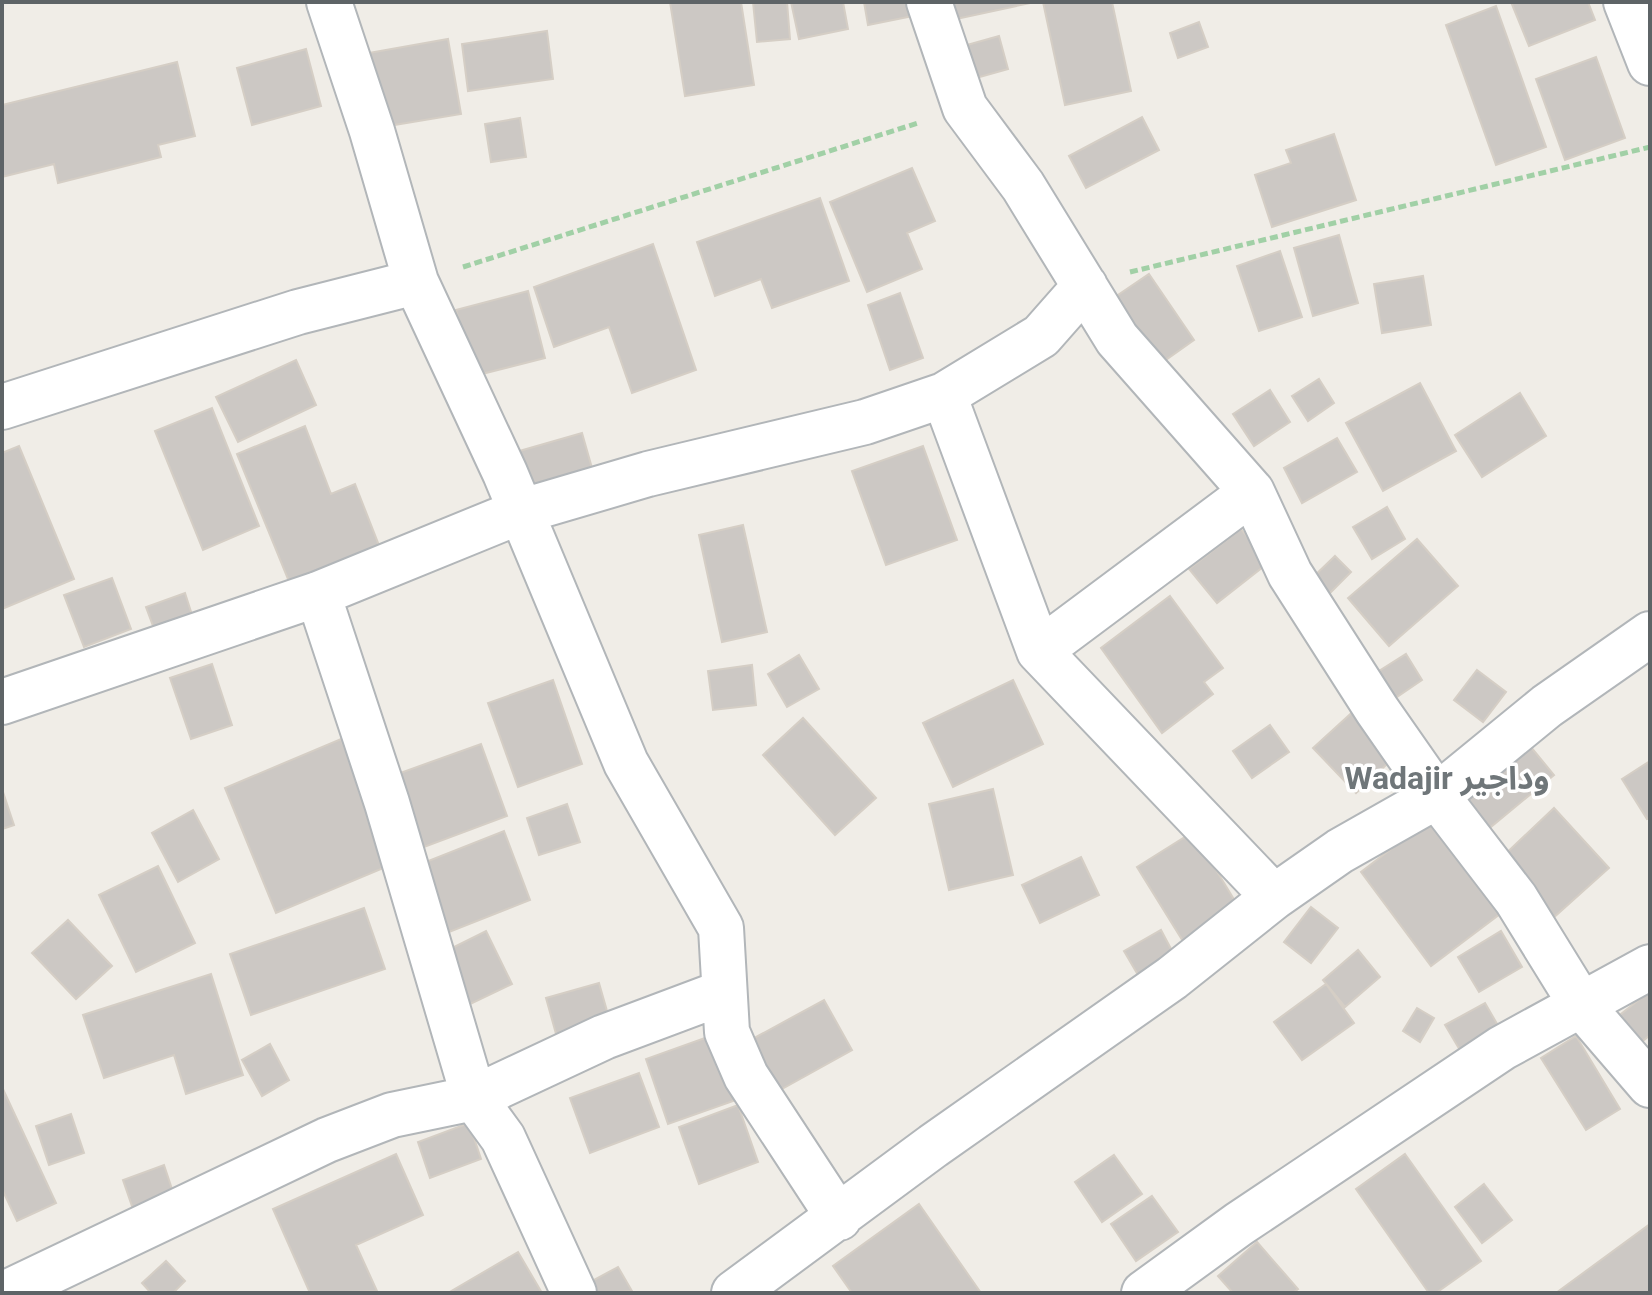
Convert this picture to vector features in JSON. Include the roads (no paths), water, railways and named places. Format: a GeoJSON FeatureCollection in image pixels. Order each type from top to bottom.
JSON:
{"type":"FeatureCollection","features":[{"type":"Feature","properties":{"kind":"street"},"geometry":{"type":"LineString","coordinates":[[329,2],[367,116],[416,282],[544,562],[566,626],[626,763],[721,928],[727,1032],[746,1076],[839,1218]]}},
{"type":"Feature","properties":{"kind":"street"},"geometry":{"type":"LineString","coordinates":[[929,2],[965,108],[1023,186],[1117,339],[1150,381],[1252,492],[1290,574],[1437,796],[1516,899],[1582,1006],[1650,1085]]}},
{"type":"Feature","properties":{"kind":"street"},"geometry":{"type":"LineString","coordinates":[[1626,2],[1650,63]]}},
{"type":"Feature","properties":{"kind":"street"},"geometry":{"type":"LineString","coordinates":[[2,407],[285,316],[416,282]]}},
{"type":"Feature","properties":{"kind":"street"},"geometry":{"type":"LineString","coordinates":[[2,702],[318,594],[519,512],[648,474],[865,422],[944,395],[1041,336],[1085,286]]}},
{"type":"Feature","properties":{"kind":"street"},"geometry":{"type":"LineString","coordinates":[[944,395],[1039,651],[1274,897]]}},
{"type":"Feature","properties":{"kind":"street"},"geometry":{"type":"LineString","coordinates":[[1039,651],[1252,492]]}},
{"type":"Feature","properties":{"kind":"street"},"geometry":{"type":"LineString","coordinates":[[318,594],[387,803],[474,1098],[503,1138],[574,1293]]}},
{"type":"Feature","properties":{"kind":"street"},"geometry":{"type":"LineString","coordinates":[[734,1293],[933,1146],[1172,978],[1274,897],[1340,851],[1437,796],[1547,706],[1650,634]]}},
{"type":"Feature","properties":{"kind":"street"},"geometry":{"type":"LineString","coordinates":[[1144,1293],[1239,1224],[1502,1048],[1650,967]]}},
{"type":"Feature","properties":{"kind":"street"},"geometry":{"type":"LineString","coordinates":[[6,1293],[327,1140],[392,1115],[474,1098],[604,1037],[724,992]]}},
{"type":"Feature","properties":{"kind":"district","name":"Wadajir وداجير"},"geometry":{"type":"Point","coordinates":[1447,778]}}]}
